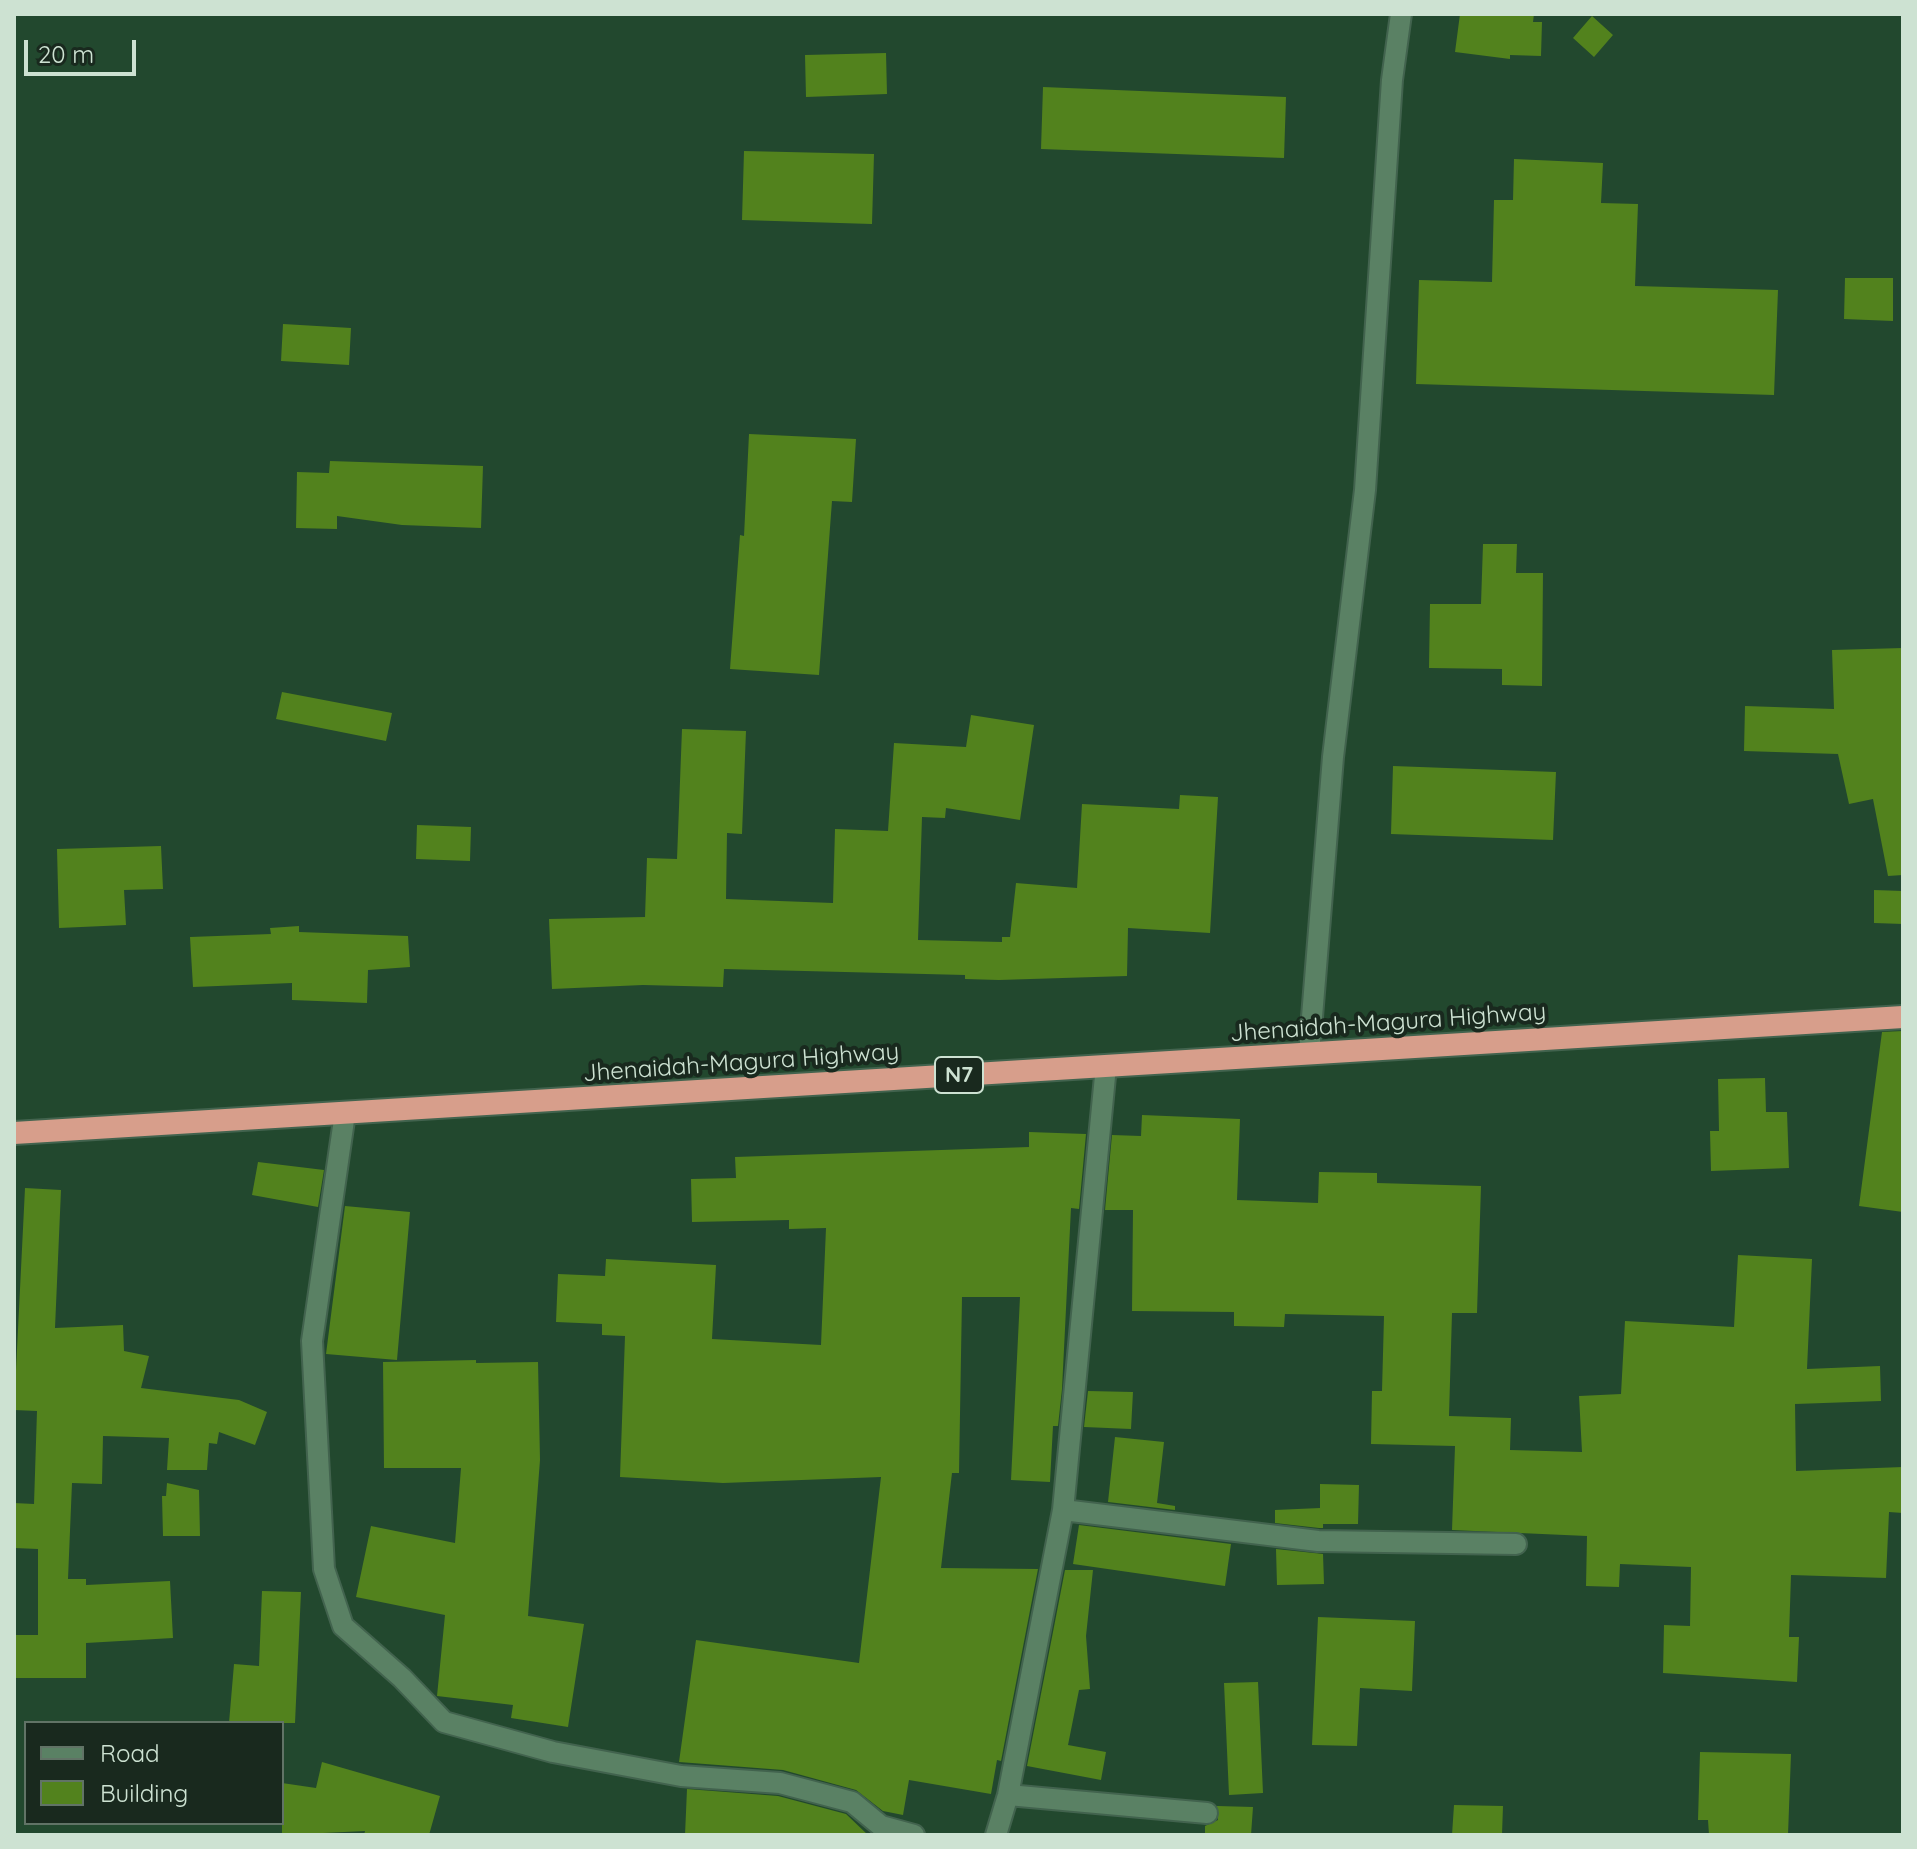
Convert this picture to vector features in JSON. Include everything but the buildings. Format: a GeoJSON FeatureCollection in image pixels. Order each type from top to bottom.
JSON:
{"type":"FeatureCollection","features":[{"type":"Feature","properties":{"kind":"highway","name":"Jhenaidah-Magura Highway"},"geometry":{"type":"LineString","coordinates":[[14,1133],[1903,1017]]}},
{"type":"Feature","properties":{"kind":"street"},"geometry":{"type":"LineString","coordinates":[[1309,1054],[1333,757],[1365,490],[1392,80],[1401,14]]}},
{"type":"Feature","properties":{"kind":"street"},"geometry":{"type":"LineString","coordinates":[[996,1835],[1008,1795],[1063,1510],[1106,1066]]}},
{"type":"Feature","properties":{"kind":"street"},"geometry":{"type":"LineString","coordinates":[[345,1113],[312,1341],[324,1569],[343,1626],[402,1678],[444,1722],[553,1752],[681,1776],[780,1783],[852,1802],[881,1826],[914,1835]]}},
{"type":"Feature","properties":{"kind":"street"},"geometry":{"type":"LineString","coordinates":[[1063,1510],[1318,1541],[1516,1544]]}},
{"type":"Feature","properties":{"kind":"street"},"geometry":{"type":"LineString","coordinates":[[1008,1795],[1207,1813]]}}]}
